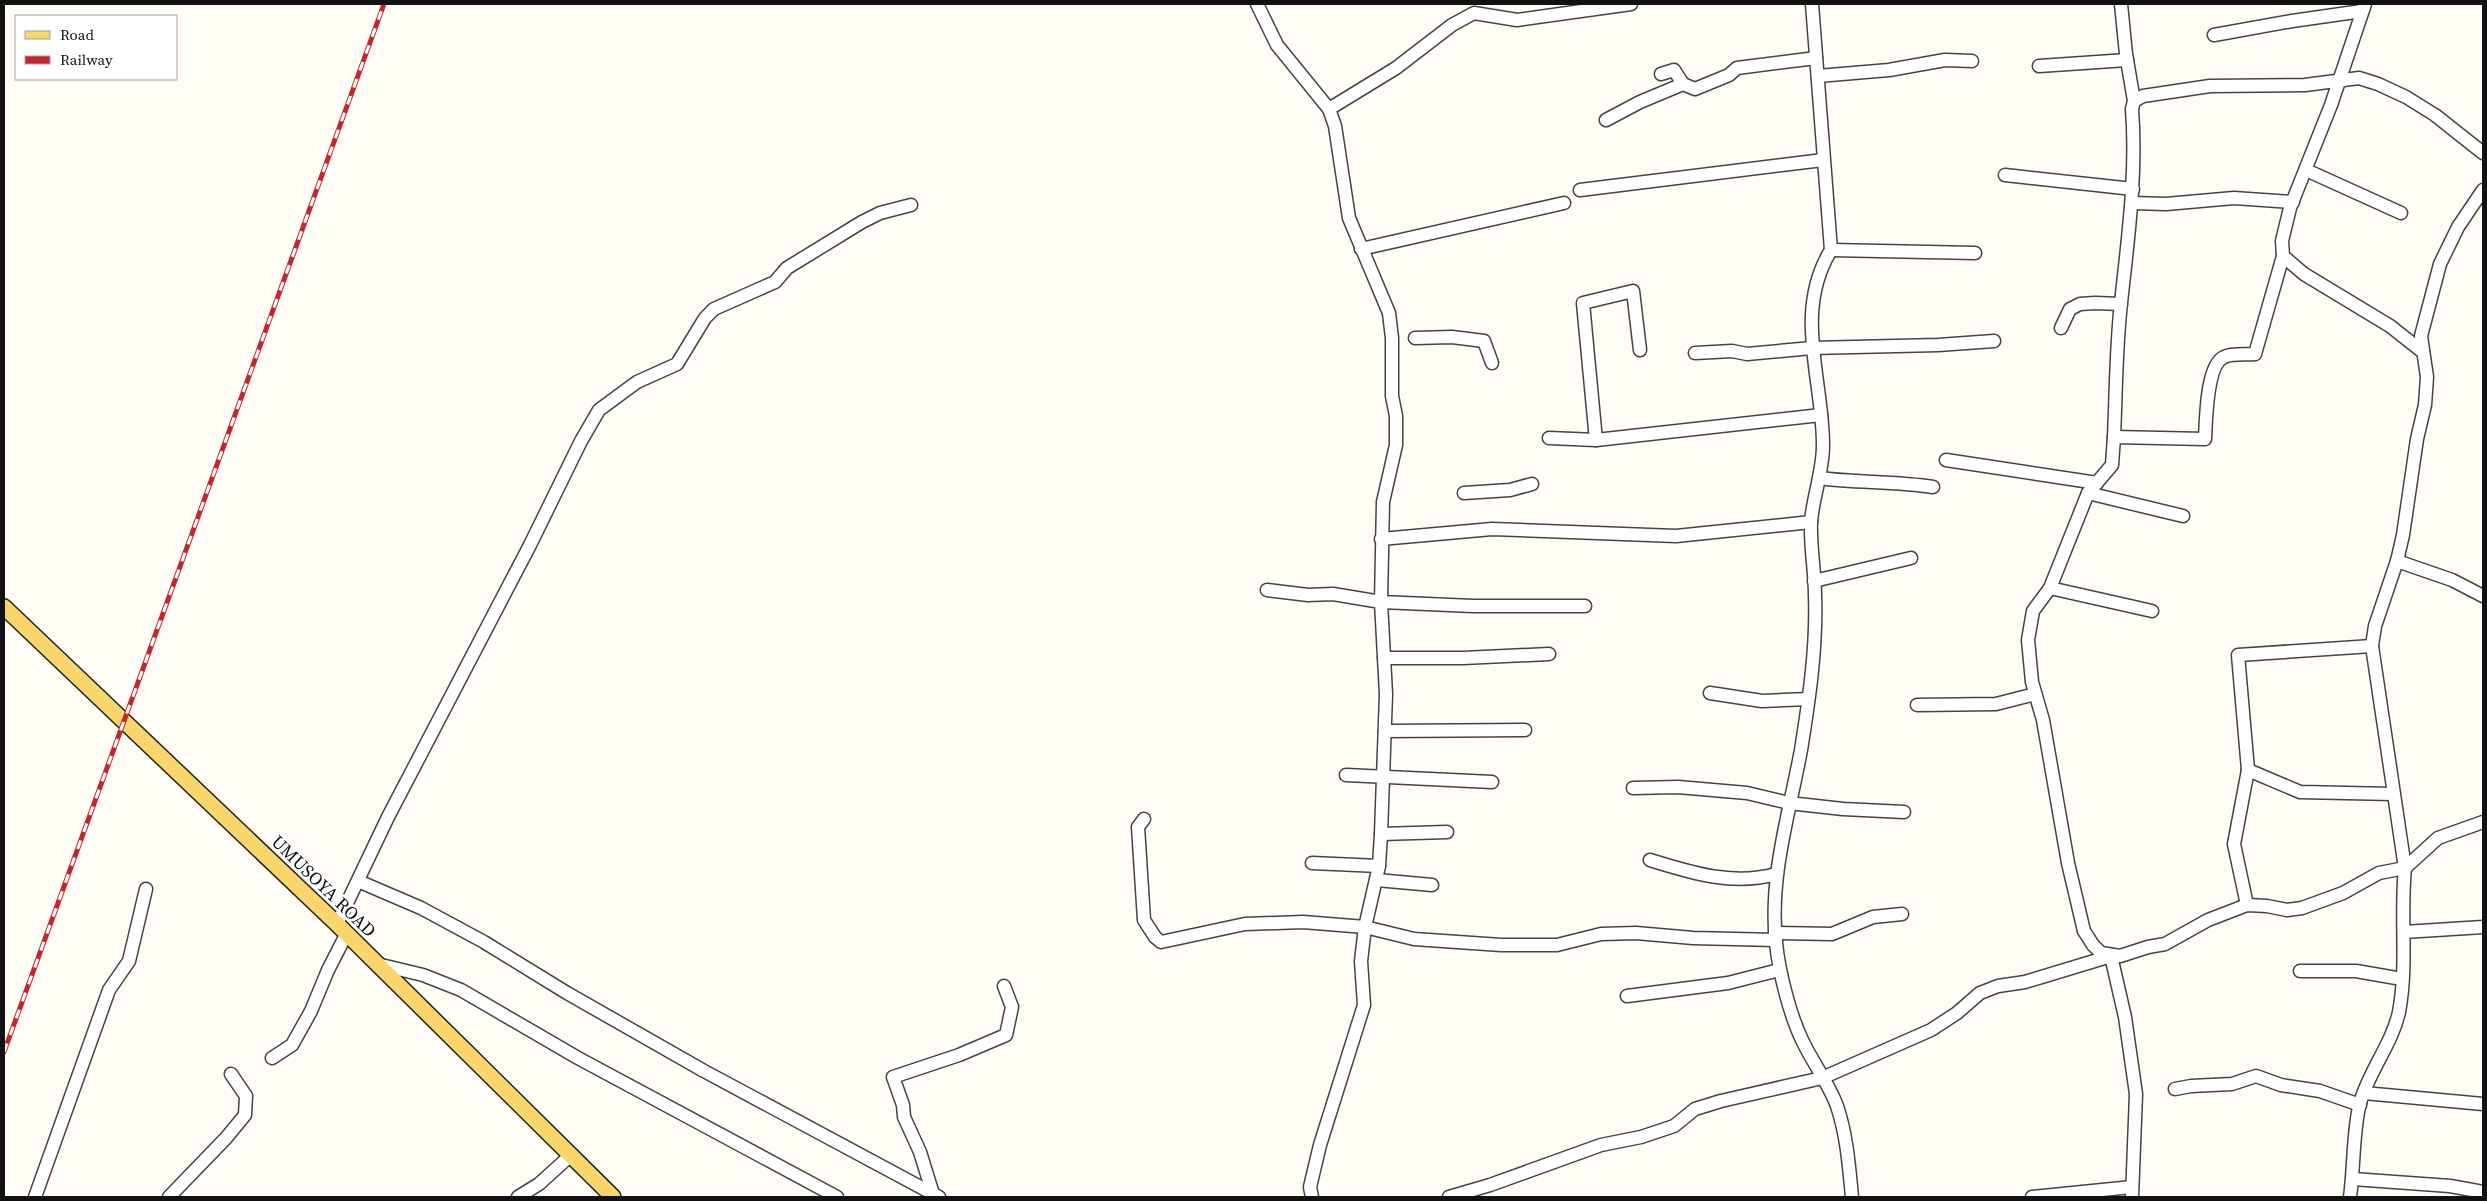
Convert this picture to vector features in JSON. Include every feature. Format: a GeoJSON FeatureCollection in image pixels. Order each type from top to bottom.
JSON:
{"type":"FeatureCollection","features":[{"type":"Feature","properties":{"kind":"main road","name":"UMUSOYA ROAD"},"geometry":{"type":"LineString","coordinates":[[4,607],[342,930],[613,1197]]}},
{"type":"Feature","properties":{"kind":"street"},"geometry":{"type":"LineString","coordinates":[[1258,4],[1277,45],[1329,109],[1336,126],[1349,218],[1389,313],[1392,338],[1392,396],[1396,416],[1396,445],[1383,502],[1381,539],[1381,602],[1386,694],[1379,866],[1365,926],[1361,962],[1364,1004],[1320,1145],[1310,1187],[1312,1197]]}},
{"type":"Feature","properties":{"kind":"street"},"geometry":{"type":"LineString","coordinates":[[1329,109],[1396,68],[1452,25],[1474,13],[1517,20],[1631,4]]}},
{"type":"Feature","properties":{"kind":"street"},"geometry":{"type":"LineString","coordinates":[[1812,4],[1832,250],[1826,259],[1814,300],[1810,330],[1820,415],[1823,461],[1811,522],[1814,631],[1808,699],[1800,752],[1776,874],[1776,937],[1780,970],[1801,1038],[1836,1103],[1843,1125],[1849,1153],[1852,1197]]}},
{"type":"Feature","properties":{"kind":"street"},"geometry":{"type":"LineString","coordinates":[[2121,4],[2127,60],[2134,100],[2132,109],[2135,150],[2132,203],[2121,304],[2112,465],[2092,488],[2050,588],[2032,612],[2028,640],[2032,682],[2043,720],[2068,862],[2084,930],[2093,945],[2101,953],[2120,956],[2165,944],[2208,920],[2247,905],[2287,910],[2302,908],[2343,893],[2379,873],[2405,868],[2438,838],[2483,822]]}},
{"type":"Feature","properties":{"kind":"street"},"geometry":{"type":"LineString","coordinates":[[2114,437],[2205,439],[2214,366],[2224,357],[2255,354],[2283,256],[2282,241],[2292,202],[2306,170],[2364,8],[2214,34]]}},
{"type":"Feature","properties":{"kind":"street"},"geometry":{"type":"LineString","coordinates":[[1661,74],[1674,70],[1683,84],[1696,89],[1729,75],[1737,68],[1816,58]]}},
{"type":"Feature","properties":{"kind":"street"},"geometry":{"type":"LineString","coordinates":[[1818,76],[1889,70],[1945,60],[1972,60]]}},
{"type":"Feature","properties":{"kind":"street"},"geometry":{"type":"LineString","coordinates":[[2039,66],[2127,60]]}},
{"type":"Feature","properties":{"kind":"street"},"geometry":{"type":"LineString","coordinates":[[2134,100],[2143,96],[2210,86],[2305,85],[2359,78],[2378,84],[2406,97],[2435,115],[2483,153]]}},
{"type":"Feature","properties":{"kind":"street"},"geometry":{"type":"LineString","coordinates":[[1606,120],[1640,102],[1683,84]]}},
{"type":"Feature","properties":{"kind":"street"},"geometry":{"type":"LineString","coordinates":[[1580,190],[1824,160]]}},
{"type":"Feature","properties":{"kind":"street"},"geometry":{"type":"LineString","coordinates":[[2306,170],[2401,213]]}},
{"type":"Feature","properties":{"kind":"street"},"geometry":{"type":"LineString","coordinates":[[2006,175],[2133,189]]}},
{"type":"Feature","properties":{"kind":"street"},"geometry":{"type":"LineString","coordinates":[[2350,1197],[2362,1099],[2394,1030],[2399,1011],[2404,932],[2402,894],[2405,868],[2372,646],[2375,626],[2397,561],[2406,518],[2417,440],[2426,405],[2426,377],[2422,336],[2440,264],[2458,227],[2483,190]]}},
{"type":"Feature","properties":{"kind":"street"},"geometry":{"type":"LineString","coordinates":[[2132,203],[2166,204],[2234,198],[2292,202]]}},
{"type":"Feature","properties":{"kind":"street"},"geometry":{"type":"LineString","coordinates":[[1361,249],[1564,203]]}},
{"type":"Feature","properties":{"kind":"street"},"geometry":{"type":"LineString","coordinates":[[272,1058],[292,1045],[311,1011],[342,930],[358,881],[388,817],[530,545],[584,434],[599,410],[637,382],[677,364],[705,318],[714,309],[775,282],[787,268],[862,222],[880,213],[911,205]]}},
{"type":"Feature","properties":{"kind":"street"},"geometry":{"type":"LineString","coordinates":[[1832,250],[1975,253]]}},
{"type":"Feature","properties":{"kind":"street"},"geometry":{"type":"LineString","coordinates":[[2283,256],[2297,269],[2390,326],[2423,352]]}},
{"type":"Feature","properties":{"kind":"street"},"geometry":{"type":"LineString","coordinates":[[1596,440],[1583,304],[1633,291],[1640,350]]}},
{"type":"Feature","properties":{"kind":"street"},"geometry":{"type":"LineString","coordinates":[[2061,328],[2070,309],[2080,304],[2121,304]]}},
{"type":"Feature","properties":{"kind":"street"},"geometry":{"type":"LineString","coordinates":[[1415,338],[1452,337],[1484,341],[1492,363]]}},
{"type":"Feature","properties":{"kind":"street"},"geometry":{"type":"LineString","coordinates":[[1695,353],[1732,351],[1747,354],[1812,348],[1938,345],[1994,341]]}},
{"type":"Feature","properties":{"kind":"street"},"geometry":{"type":"LineString","coordinates":[[1549,438],[1596,440],[1820,415]]}},
{"type":"Feature","properties":{"kind":"street"},"geometry":{"type":"LineString","coordinates":[[1946,460],[2092,488],[2184,516]]}},
{"type":"Feature","properties":{"kind":"street"},"geometry":{"type":"LineString","coordinates":[[1819,478],[1850,482],[1901,482],[1933,487]]}},
{"type":"Feature","properties":{"kind":"street"},"geometry":{"type":"LineString","coordinates":[[1464,493],[1510,490],[1532,484]]}},
{"type":"Feature","properties":{"kind":"street"},"geometry":{"type":"LineString","coordinates":[[1381,539],[1492,529],[1676,536],[1811,522]]}},
{"type":"Feature","properties":{"kind":"street"},"geometry":{"type":"LineString","coordinates":[[1814,580],[1911,558]]}},
{"type":"Feature","properties":{"kind":"street"},"geometry":{"type":"LineString","coordinates":[[2397,561],[2452,580],[2483,596]]}},
{"type":"Feature","properties":{"kind":"street"},"geometry":{"type":"LineString","coordinates":[[2050,588],[2152,611]]}},
{"type":"Feature","properties":{"kind":"street"},"geometry":{"type":"LineString","coordinates":[[1267,590],[1308,595],[1333,594],[1381,602],[1473,606],[1585,606]]}},
{"type":"Feature","properties":{"kind":"street"},"geometry":{"type":"LineString","coordinates":[[2247,905],[2234,844],[2248,770],[2238,655],[2372,646]]}},
{"type":"Feature","properties":{"kind":"street"},"geometry":{"type":"LineString","coordinates":[[1384,658],[1488,658],[1549,654]]}},
{"type":"Feature","properties":{"kind":"street"},"geometry":{"type":"LineString","coordinates":[[1710,693],[1762,701],[1808,699]]}},
{"type":"Feature","properties":{"kind":"street"},"geometry":{"type":"LineString","coordinates":[[1918,705],[1996,704],[2035,694]]}},
{"type":"Feature","properties":{"kind":"street"},"geometry":{"type":"LineString","coordinates":[[1385,731],[1526,730]]}},
{"type":"Feature","properties":{"kind":"street"},"geometry":{"type":"LineString","coordinates":[[2248,770],[2300,792],[2393,794]]}},
{"type":"Feature","properties":{"kind":"street"},"geometry":{"type":"LineString","coordinates":[[1346,776],[1492,782]]}},
{"type":"Feature","properties":{"kind":"street"},"geometry":{"type":"LineString","coordinates":[[1633,788],[1678,787],[1747,792],[1789,803],[1843,809],[1904,812]]}},
{"type":"Feature","properties":{"kind":"street"},"geometry":{"type":"LineString","coordinates":[[1144,819],[1138,827],[1144,920],[1155,937],[1161,942],[1246,924],[1303,922],[1365,926],[1414,939],[1501,945],[1557,945],[1601,934],[1636,933],[1692,938],[1776,937],[1832,934],[1873,918],[1902,914]]}},
{"type":"Feature","properties":{"kind":"street"},"geometry":{"type":"LineString","coordinates":[[1381,834],[1447,832]]}},
{"type":"Feature","properties":{"kind":"street"},"geometry":{"type":"LineString","coordinates":[[1650,860],[1688,872],[1734,880],[1757,879],[1776,874]]}},
{"type":"Feature","properties":{"kind":"street"},"geometry":{"type":"LineString","coordinates":[[1312,863],[1379,866]]}},
{"type":"Feature","properties":{"kind":"street"},"geometry":{"type":"LineString","coordinates":[[1377,880],[1432,885]]}},
{"type":"Feature","properties":{"kind":"street"},"geometry":{"type":"LineString","coordinates":[[358,881],[421,908],[704,1071],[936,1195]]}},
{"type":"Feature","properties":{"kind":"street"},"geometry":{"type":"LineString","coordinates":[[35,1197],[109,990],[129,961],[146,889]]}},
{"type":"Feature","properties":{"kind":"street"},"geometry":{"type":"LineString","coordinates":[[2404,932],[2483,927]]}},
{"type":"Feature","properties":{"kind":"street"},"geometry":{"type":"LineString","coordinates":[[1450,1197],[1490,1185],[1601,1145],[1641,1137],[1674,1126],[1695,1109],[1822,1078],[1930,1030],[1957,1013],[1980,993],[1998,986],[2025,982],[2111,956]]}},
{"type":"Feature","properties":{"kind":"street"},"geometry":{"type":"LineString","coordinates":[[2032,1197],[2132,1192],[2136,1094],[2125,1017],[2111,956]]}},
{"type":"Feature","properties":{"kind":"street"},"geometry":{"type":"LineString","coordinates":[[377,964],[423,974],[461,990],[578,1058],[837,1197]]}},
{"type":"Feature","properties":{"kind":"street"},"geometry":{"type":"LineString","coordinates":[[1626,996],[1728,983],[1780,970]]}},
{"type":"Feature","properties":{"kind":"street"},"geometry":{"type":"LineString","coordinates":[[2300,971],[2356,971],[2402,979]]}},
{"type":"Feature","properties":{"kind":"street"},"geometry":{"type":"LineString","coordinates":[[936,1195],[920,1152],[904,1117],[901,1097],[893,1077],[958,1055],[1006,1035],[1012,1007],[1004,986]]}},
{"type":"Feature","properties":{"kind":"street"},"geometry":{"type":"LineString","coordinates":[[170,1197],[226,1138],[245,1115],[246,1096],[231,1074]]}},
{"type":"Feature","properties":{"kind":"street"},"geometry":{"type":"LineString","coordinates":[[2174,1089],[2191,1086],[2232,1084],[2256,1076],[2281,1085],[2362,1099],[2483,1104]]}},
{"type":"Feature","properties":{"kind":"street"},"geometry":{"type":"LineString","coordinates":[[518,1197],[539,1184],[571,1155]]}},
{"type":"Feature","properties":{"kind":"street"},"geometry":{"type":"LineString","coordinates":[[2352,1179],[2450,1186],[2483,1192]]}},
{"type":"Feature","properties":{"kind":"railway"},"geometry":{"type":"LineString","coordinates":[[4,1052],[384,4]]}}]}
